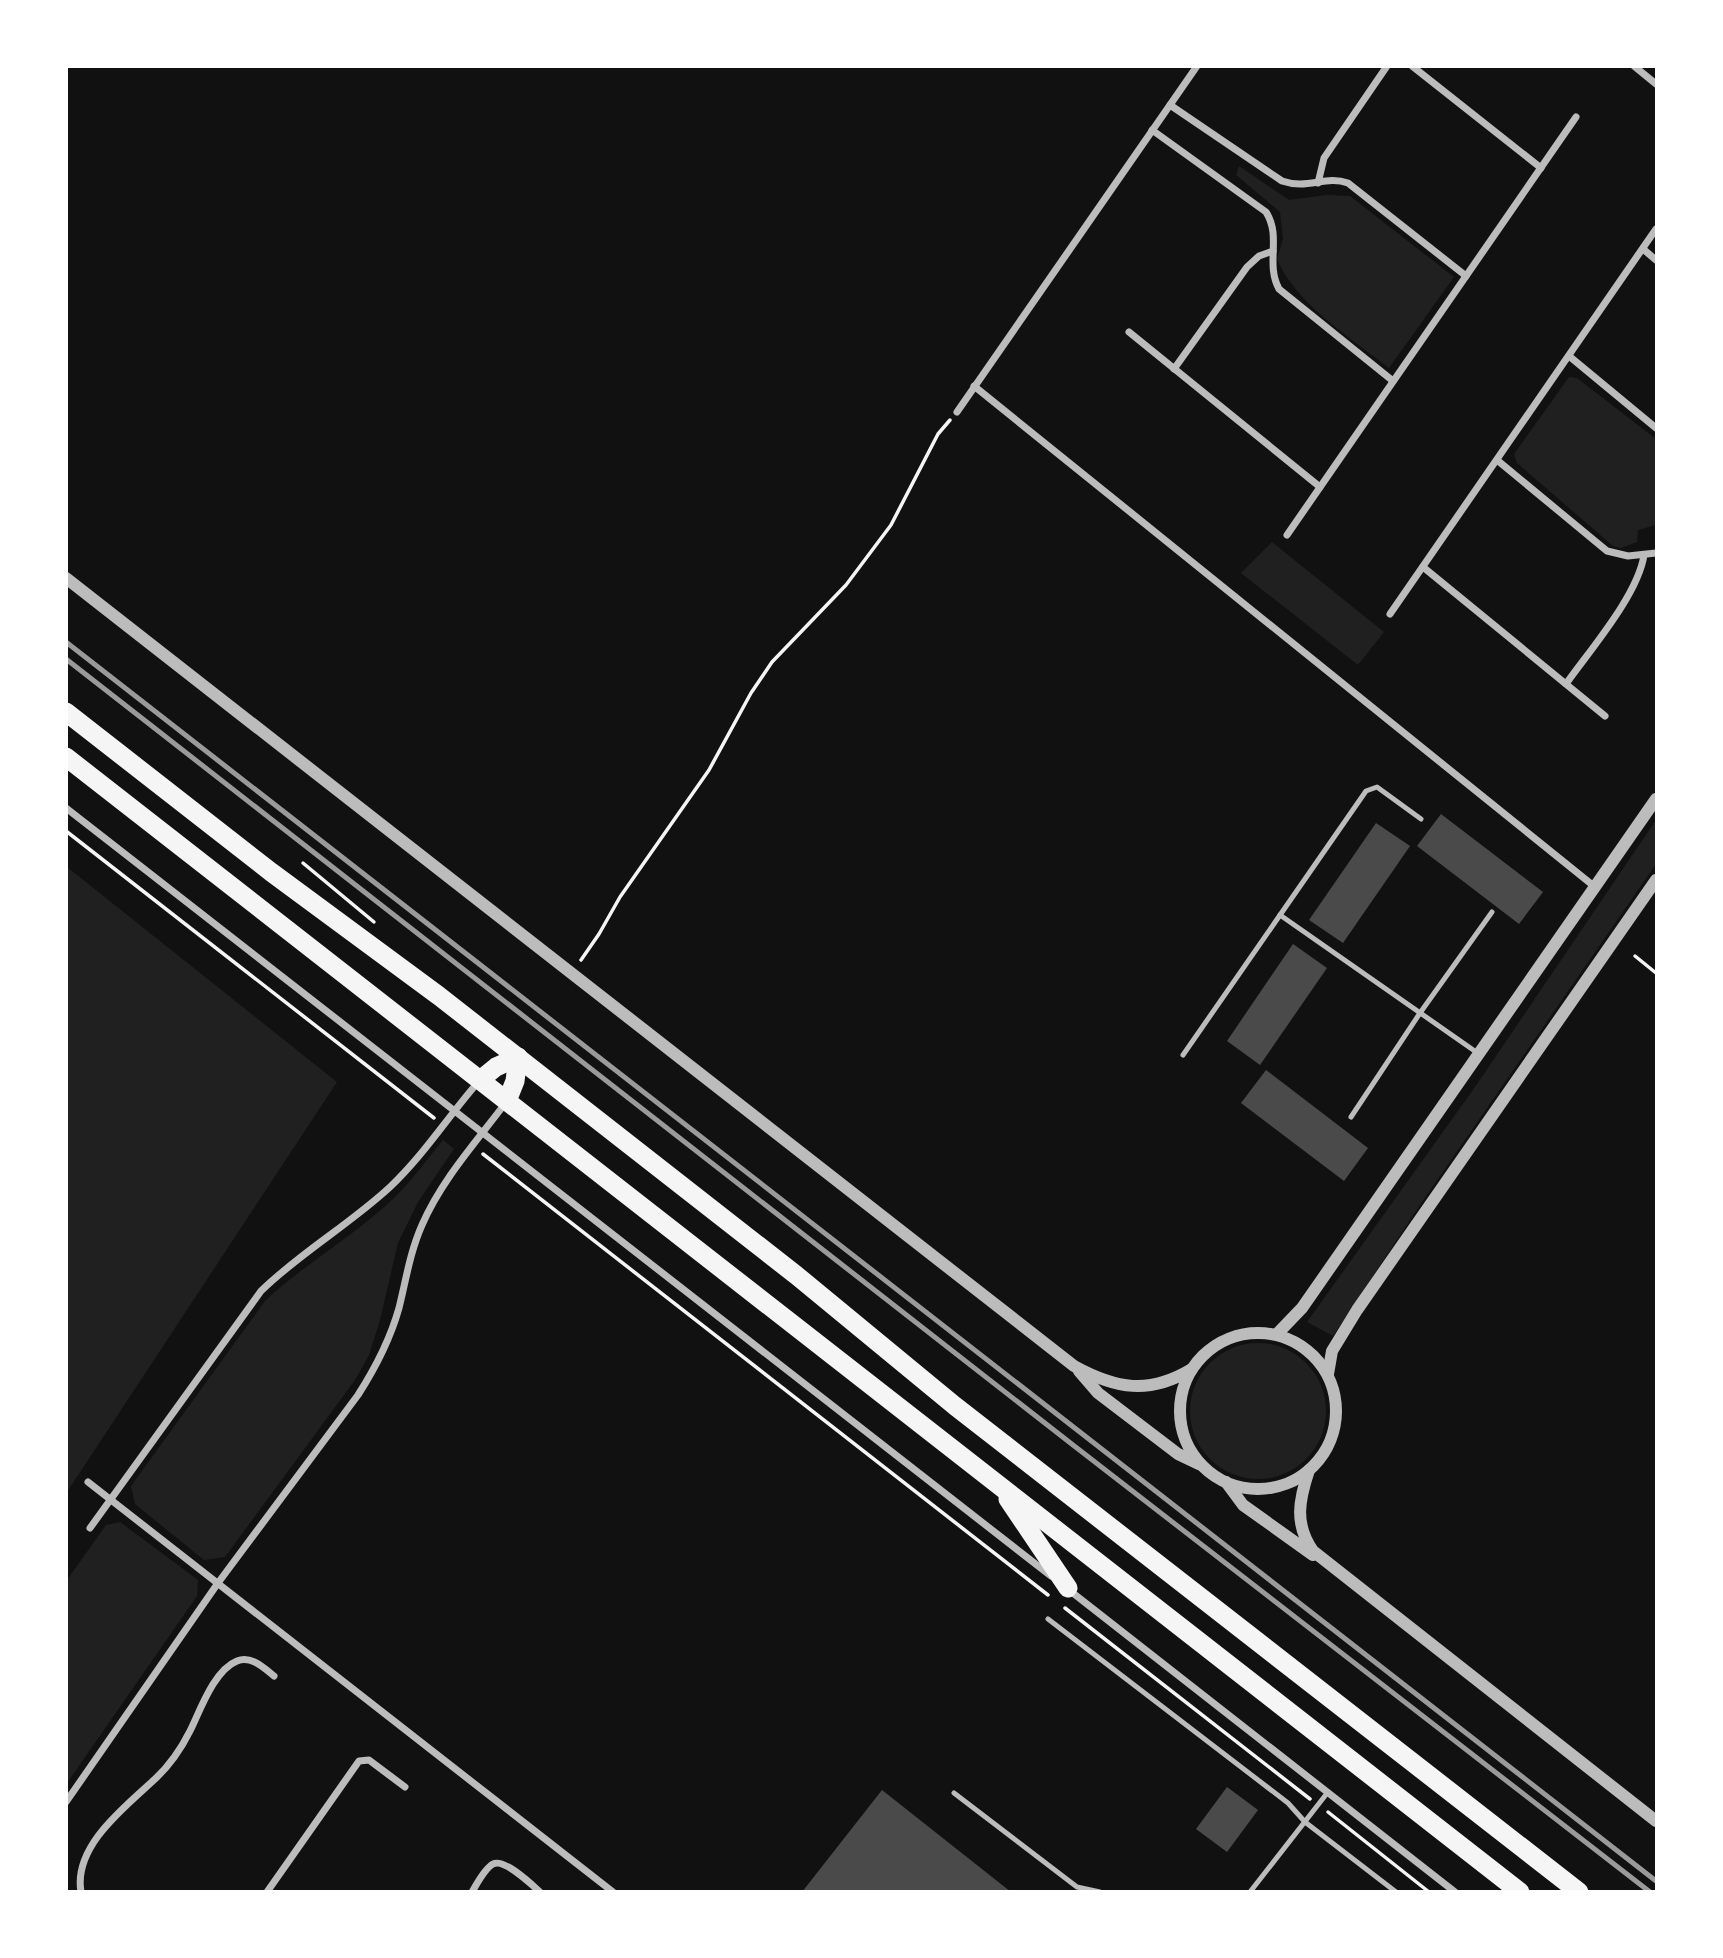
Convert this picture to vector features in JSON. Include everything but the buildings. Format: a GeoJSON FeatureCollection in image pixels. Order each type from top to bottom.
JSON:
{"type":"FeatureCollection","features":[{"type":"Feature","properties":{"kind":"highway"},"geometry":{"type":"LineString","coordinates":[[66,712],[271,872],[518,1057],[796,1275],[976,1423],[1578,1892]]}},
{"type":"Feature","properties":{"kind":"highway"},"geometry":{"type":"LineString","coordinates":[[66,757],[1520,1892]]}},
{"type":"Feature","properties":{"kind":"highway"},"geometry":{"type":"LineString","coordinates":[[480,1080],[496,1067],[518,1057]]}},
{"type":"Feature","properties":{"kind":"highway"},"geometry":{"type":"LineString","coordinates":[[507,1101],[515,1081],[518,1057]]}},
{"type":"Feature","properties":{"kind":"highway"},"geometry":{"type":"LineString","coordinates":[[998,1483],[1062,1598]]}},
{"type":"Feature","properties":{"kind":"street"},"geometry":{"type":"LineString","coordinates":[[957,412],[1197,66]]}},
{"type":"Feature","properties":{"kind":"street"},"geometry":{"type":"LineString","coordinates":[[1318,183],[1324,158],[1387,66]]}},
{"type":"Feature","properties":{"kind":"street"},"geometry":{"type":"LineString","coordinates":[[1412,66],[1541,168]]}},
{"type":"Feature","properties":{"kind":"street"},"geometry":{"type":"LineString","coordinates":[[1634,66],[1657,84]]}},
{"type":"Feature","properties":{"kind":"street"},"geometry":{"type":"LineString","coordinates":[[1170,105],[1282,181],[1298,186],[1334,180],[1348,183],[1466,276]]}},
{"type":"Feature","properties":{"kind":"street"},"geometry":{"type":"LineString","coordinates":[[1287,535],[1576,117]]}},
{"type":"Feature","properties":{"kind":"street"},"geometry":{"type":"LineString","coordinates":[[1152,130],[1259,206],[1273,228],[1273,273],[1279,289],[1393,381]]}},
{"type":"Feature","properties":{"kind":"street"},"geometry":{"type":"LineString","coordinates":[[1390,614],[1657,229]]}},
{"type":"Feature","properties":{"kind":"street"},"geometry":{"type":"LineString","coordinates":[[1643,249],[1657,260]]}},
{"type":"Feature","properties":{"kind":"street"},"geometry":{"type":"LineString","coordinates":[[1174,369],[1247,267],[1259,256],[1273,251]]}},
{"type":"Feature","properties":{"kind":"street"},"geometry":{"type":"LineString","coordinates":[[1129,332],[1320,487]]}},
{"type":"Feature","properties":{"kind":"street"},"geometry":{"type":"LineString","coordinates":[[1569,356],[1657,428]]}},
{"type":"Feature","properties":{"kind":"street"},"geometry":{"type":"LineString","coordinates":[[974,386],[1595,887]]}},
{"type":"Feature","properties":{"kind":"street"},"geometry":{"type":"LineString","coordinates":[[1497,460],[1608,551],[1621,556],[1657,554]]}},
{"type":"Feature","properties":{"kind":"street"},"geometry":{"type":"LineString","coordinates":[[1566,684],[1633,590],[1642,570],[1644,555]]}},
{"type":"Feature","properties":{"kind":"street"},"geometry":{"type":"LineString","coordinates":[[1423,567],[1605,716]]}},
{"type":"Feature","properties":{"kind":"street"},"geometry":{"type":"LineString","coordinates":[[66,578],[1074,1366],[1098,1393],[1178,1454],[1203,1466],[1226,1482],[1240,1487],[1270,1488],[1284,1485],[1309,1470],[1330,1442],[1336,1408],[1334,1390],[1328,1374],[1307,1349],[1277,1334],[1245,1333],[1229,1338],[1202,1356],[1185,1385],[1181,1419],[1188,1444],[1203,1466]]}},
{"type":"Feature","properties":{"kind":"street"},"geometry":{"type":"LineString","coordinates":[[1277,1334],[1302,1308],[1657,799]]}},
{"type":"Feature","properties":{"kind":"street"},"geometry":{"type":"LineString","coordinates":[[66,808],[483,1133],[1062,1598],[1328,1792],[1455,1892]]}},
{"type":"Feature","properties":{"kind":"street"},"geometry":{"type":"LineString","coordinates":[[1328,1374],[1332,1351],[1357,1310],[1657,880]]}},
{"type":"Feature","properties":{"kind":"street"},"geometry":{"type":"LineString","coordinates":[[90,1528],[261,1291],[294,1261],[390,1187],[418,1157],[453,1110],[480,1080]]}},
{"type":"Feature","properties":{"kind":"street"},"geometry":{"type":"LineString","coordinates":[[66,1802],[218,1583],[374,1371],[393,1325],[408,1265],[422,1226],[446,1181],[507,1101]]}},
{"type":"Feature","properties":{"kind":"street"},"geometry":{"type":"LineString","coordinates":[[1074,1366],[1108,1382],[1137,1387],[1164,1383],[1192,1369]]}},
{"type":"Feature","properties":{"kind":"street"},"geometry":{"type":"LineString","coordinates":[[1309,1470],[1300,1495],[1299,1519],[1306,1541],[1322,1558],[1657,1821]]}},
{"type":"Feature","properties":{"kind":"street"},"geometry":{"type":"LineString","coordinates":[[88,1482],[613,1892]]}},
{"type":"Feature","properties":{"kind":"street"},"geometry":{"type":"LineString","coordinates":[[1226,1482],[1243,1505],[1304,1550],[1322,1558]]}},
{"type":"Feature","properties":{"kind":"street"},"geometry":{"type":"LineString","coordinates":[[81,1892],[80,1872],[95,1841],[122,1808],[155,1779],[172,1759],[224,1670],[233,1662],[244,1659],[256,1662],[274,1676]]}},
{"type":"Feature","properties":{"kind":"street"},"geometry":{"type":"LineString","coordinates":[[267,1892],[359,1761],[369,1760],[405,1787]]}},
{"type":"Feature","properties":{"kind":"street"},"geometry":{"type":"LineString","coordinates":[[472,1892],[490,1866],[498,1863],[540,1892]]}},
{"type":"Feature","properties":{"kind":"lane"},"geometry":{"type":"LineString","coordinates":[[1183,1055],[1369,788],[1380,789],[1421,819]]}},
{"type":"Feature","properties":{"kind":"lane"},"geometry":{"type":"LineString","coordinates":[[1351,1117],[1492,912]]}},
{"type":"Feature","properties":{"kind":"lane"},"geometry":{"type":"LineString","coordinates":[[1280,915],[1479,1054]]}},
{"type":"Feature","properties":{"kind":"lane"},"geometry":{"type":"LineString","coordinates":[[1048,1619],[1287,1803],[1305,1822],[1396,1892]]}},
{"type":"Feature","properties":{"kind":"lane"},"geometry":{"type":"LineString","coordinates":[[1251,1892],[1328,1792]]}},
{"type":"Feature","properties":{"kind":"lane"},"geometry":{"type":"LineString","coordinates":[[954,1793],[1077,1887],[1100,1892]]}},
{"type":"Feature","properties":{"kind":"path"},"geometry":{"type":"LineString","coordinates":[[572,974],[620,897],[709,770],[751,693],[772,662],[846,585],[891,525],[938,434]]}},
{"type":"Feature","properties":{"kind":"path"},"geometry":{"type":"LineString","coordinates":[[66,831],[443,1124]]}},
{"type":"Feature","properties":{"kind":"path"},"geometry":{"type":"LineString","coordinates":[[1635,956],[1657,973]]}},
{"type":"Feature","properties":{"kind":"path"},"geometry":{"type":"LineString","coordinates":[[472,1146],[1062,1598],[1429,1892]]}},
{"type":"Feature","properties":{"kind":"shaded area"},"geometry":{"type":"Polygon","coordinates":[[[1239,166],[1289,200],[1326,195],[1350,196],[1454,277],[1389,368],[1326,319],[1297,291],[1285,275],[1277,259],[1283,239],[1280,212],[1236,175],[1239,166]]]}},
{"type":"Feature","properties":{"kind":"shaded area"},"geometry":{"type":"Polygon","coordinates":[[[1569,377],[1577,378],[1656,439],[1656,525],[1638,530],[1637,542],[1621,548],[1613,546],[1517,463],[1514,454],[1569,377]]]}},
{"type":"Feature","properties":{"kind":"shaded area"},"geometry":{"type":"Polygon","coordinates":[[[1272,542],[1384,632],[1358,665],[1241,573],[1272,542]]]}},
{"type":"Feature","properties":{"kind":"shaded area"},"geometry":{"type":"Polygon","coordinates":[[[1656,820],[1656,864],[1422,1202],[1333,1336],[1307,1322],[1475,1087],[1656,820]]]}},
{"type":"Feature","properties":{"kind":"shaded area"},"geometry":{"type":"Polygon","coordinates":[[[67,867],[337,1082],[67,1492],[67,867]]]}},
{"type":"Feature","properties":{"kind":"shaded area"},"geometry":{"type":"Polygon","coordinates":[[[443,1140],[454,1149],[418,1202],[398,1243],[380,1320],[369,1355],[355,1380],[225,1557],[204,1560],[135,1504],[131,1486],[265,1301],[382,1209],[409,1182],[443,1140]]]}},
{"type":"Feature","properties":{"kind":"shaded area"},"geometry":{"type":"Polygon","coordinates":[[[1258,1343],[1284,1349],[1306,1363],[1320,1385],[1326,1411],[1320,1437],[1306,1459],[1284,1473],[1258,1479],[1232,1473],[1210,1459],[1196,1437],[1190,1411],[1196,1385],[1210,1363],[1232,1349],[1258,1343]]]}},
{"type":"Feature","properties":{"kind":"shaded area"},"geometry":{"type":"Polygon","coordinates":[[[120,1522],[198,1580],[197,1596],[67,1783],[67,1580],[106,1525],[120,1522]]]}},
{"type":"Feature","properties":{"kind":"railway"},"geometry":{"type":"LineString","coordinates":[[66,642],[1656,1881]]}},
{"type":"Feature","properties":{"kind":"railway"},"geometry":{"type":"LineString","coordinates":[[66,659],[1650,1892]]}}]}
